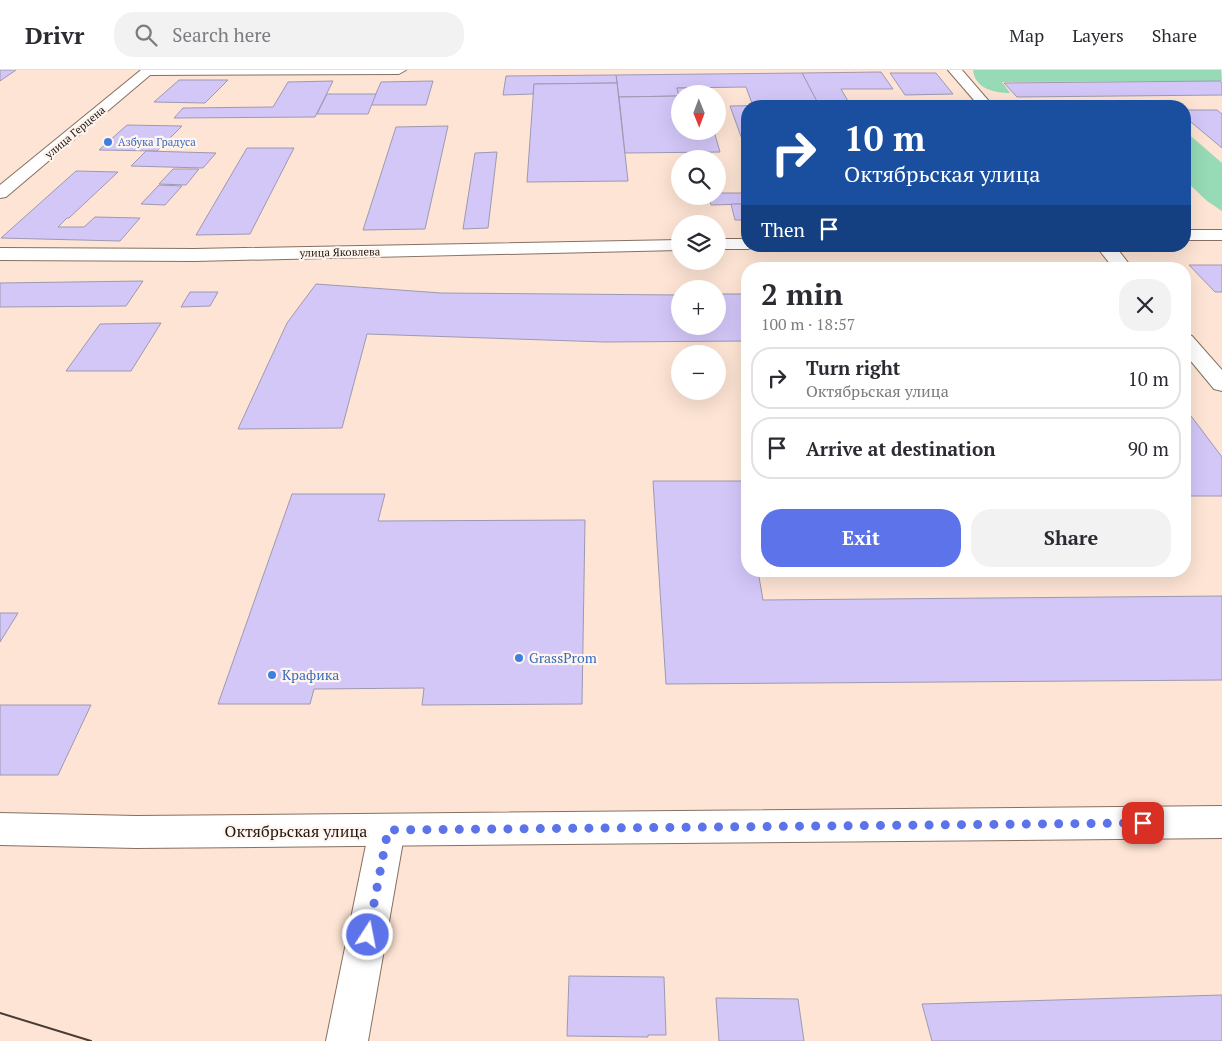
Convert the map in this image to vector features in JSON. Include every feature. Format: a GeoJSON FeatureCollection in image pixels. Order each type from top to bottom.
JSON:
{"type":"FeatureCollection","features":[{"type":"Feature","properties":{"kind":"street"},"geometry":{"type":"LineString","coordinates":[[148,70],[398,70]]}},
{"type":"Feature","properties":{"kind":"street","name":"улица Герцена"},"geometry":{"type":"LineString","coordinates":[[0,194],[148,70]]}},
{"type":"Feature","properties":{"kind":"street"},"geometry":{"type":"LineString","coordinates":[[955,70],[981,100]]}},
{"type":"Feature","properties":{"kind":"street"},"geometry":{"type":"LineString","coordinates":[[1191,235],[1222,234]]}},
{"type":"Feature","properties":{"kind":"street"},"geometry":{"type":"LineString","coordinates":[[726,244],[741,244]]}},
{"type":"Feature","properties":{"kind":"street","name":"улица Яковлева"},"geometry":{"type":"LineString","coordinates":[[0,254],[194,255],[671,245]]}},
{"type":"Feature","properties":{"kind":"street"},"geometry":{"type":"LineString","coordinates":[[1110,252],[1118,262]]}},
{"type":"Feature","properties":{"kind":"street"},"geometry":{"type":"LineString","coordinates":[[1191,347],[1222,384]]}},
{"type":"Feature","properties":{"kind":"street","name":"Октябрьская улица"},"geometry":{"type":"LineString","coordinates":[[0,829],[136,832],[1222,822]]}},
{"type":"Feature","properties":{"kind":"street"},"geometry":{"type":"LineString","coordinates":[[347,1041],[388,830]]}},
{"type":"Feature","properties":{"kind":"green space"},"geometry":{"type":"Polygon","coordinates":[[[973,70],[1221,70],[1222,81],[1002,82],[1010,93],[1004,93],[992,91],[982,86],[978,82],[973,70]]]}},
{"type":"Feature","properties":{"kind":"green space"},"geometry":{"type":"Polygon","coordinates":[[[1191,136],[1222,163],[1222,211],[1207,201],[1191,186],[1191,136]]]}},
{"type":"Feature","properties":{"kind":"building"},"geometry":{"type":"Polygon","coordinates":[[[0,70],[16,70],[0,81],[0,70]]]}},
{"type":"Feature","properties":{"kind":"building"},"geometry":{"type":"Polygon","coordinates":[[[881,72],[893,89],[841,89],[847,100],[816,100],[802,73],[881,72]]]}},
{"type":"Feature","properties":{"kind":"building"},"geometry":{"type":"Polygon","coordinates":[[[802,73],[816,100],[751,100],[746,87],[726,87],[726,85],[671,85],[671,96],[619,97],[616,75],[802,73]]]}},
{"type":"Feature","properties":{"kind":"building"},"geometry":{"type":"Polygon","coordinates":[[[890,73],[936,73],[953,94],[905,95],[890,73]]]}},
{"type":"Feature","properties":{"kind":"building"},"geometry":{"type":"Polygon","coordinates":[[[616,75],[617,83],[534,84],[533,94],[503,95],[506,76],[616,75]]]}},
{"type":"Feature","properties":{"kind":"building"},"geometry":{"type":"Polygon","coordinates":[[[179,80],[228,80],[205,103],[154,102],[179,80]]]}},
{"type":"Feature","properties":{"kind":"building"},"geometry":{"type":"Polygon","coordinates":[[[333,81],[315,117],[174,118],[183,108],[273,107],[288,82],[333,81]]]}},
{"type":"Feature","properties":{"kind":"building"},"geometry":{"type":"Polygon","coordinates":[[[433,81],[426,105],[371,105],[381,82],[433,81]]]}},
{"type":"Feature","properties":{"kind":"building"},"geometry":{"type":"Polygon","coordinates":[[[1220,81],[1222,83],[1222,95],[1017,97],[1004,83],[1220,81]]]}},
{"type":"Feature","properties":{"kind":"building"},"geometry":{"type":"Polygon","coordinates":[[[617,83],[628,181],[527,182],[534,84],[617,83]]]}},
{"type":"Feature","properties":{"kind":"building"},"geometry":{"type":"Polygon","coordinates":[[[327,94],[376,94],[368,114],[317,114],[327,94]]]}},
{"type":"Feature","properties":{"kind":"building"},"geometry":{"type":"Polygon","coordinates":[[[671,96],[671,140],[717,140],[719,150],[671,150],[671,153],[625,153],[619,97],[671,96]]]}},
{"type":"Feature","properties":{"kind":"building"},"geometry":{"type":"Polygon","coordinates":[[[730,106],[741,106],[741,136],[730,106]]]}},
{"type":"Feature","properties":{"kind":"building"},"geometry":{"type":"Polygon","coordinates":[[[1191,110],[1217,110],[1222,114],[1222,148],[1191,122],[1191,110]]]}},
{"type":"Feature","properties":{"kind":"building"},"geometry":{"type":"Polygon","coordinates":[[[127,125],[182,126],[157,151],[99,150],[127,125]]]}},
{"type":"Feature","properties":{"kind":"building"},"geometry":{"type":"Polygon","coordinates":[[[448,126],[425,229],[363,230],[396,127],[448,126]]]}},
{"type":"Feature","properties":{"kind":"building"},"geometry":{"type":"Polygon","coordinates":[[[247,148],[294,148],[250,234],[196,235],[247,148]]]}},
{"type":"Feature","properties":{"kind":"building"},"geometry":{"type":"Polygon","coordinates":[[[146,151],[216,153],[203,168],[131,166],[146,151]]]}},
{"type":"Feature","properties":{"kind":"building"},"geometry":{"type":"Polygon","coordinates":[[[497,152],[488,228],[463,229],[475,153],[497,152]]]}},
{"type":"Feature","properties":{"kind":"building"},"geometry":{"type":"Polygon","coordinates":[[[173,169],[199,169],[186,185],[159,184],[173,169]]]}},
{"type":"Feature","properties":{"kind":"building"},"geometry":{"type":"Polygon","coordinates":[[[76,171],[118,172],[58,227],[84,227],[95,217],[140,218],[120,241],[1,238],[76,171]]]}},
{"type":"Feature","properties":{"kind":"building"},"geometry":{"type":"Polygon","coordinates":[[[159,185],[182,186],[165,205],[141,204],[159,185]]]}},
{"type":"Feature","properties":{"kind":"building"},"geometry":{"type":"Polygon","coordinates":[[[726,193],[741,193],[741,204],[726,205],[726,193]]]}},
{"type":"Feature","properties":{"kind":"building"},"geometry":{"type":"Polygon","coordinates":[[[731,204],[741,204],[741,220],[735,220],[731,204]]]}},
{"type":"Feature","properties":{"kind":"building"},"geometry":{"type":"Polygon","coordinates":[[[1191,265],[1222,265],[1222,292],[1215,292],[1191,265]]]}},
{"type":"Feature","properties":{"kind":"building"},"geometry":{"type":"Polygon","coordinates":[[[143,281],[126,306],[0,307],[0,283],[143,281]]]}},
{"type":"Feature","properties":{"kind":"building"},"geometry":{"type":"Polygon","coordinates":[[[316,284],[441,293],[671,295],[671,335],[726,335],[726,294],[741,294],[741,341],[605,342],[367,334],[342,428],[238,429],[287,323],[316,284]]]}},
{"type":"Feature","properties":{"kind":"building"},"geometry":{"type":"Polygon","coordinates":[[[190,292],[218,292],[210,306],[181,307],[190,292]]]}},
{"type":"Feature","properties":{"kind":"building"},"geometry":{"type":"Polygon","coordinates":[[[161,323],[131,371],[66,371],[100,324],[161,323]]]}},
{"type":"Feature","properties":{"kind":"building"},"geometry":{"type":"Polygon","coordinates":[[[1191,416],[1222,457],[1222,496],[1191,496],[1191,416]]]}},
{"type":"Feature","properties":{"kind":"building"},"geometry":{"type":"Polygon","coordinates":[[[653,481],[741,481],[741,577],[759,577],[763,600],[1222,596],[1222,680],[666,684],[653,481]]]}},
{"type":"Feature","properties":{"kind":"building"},"geometry":{"type":"Polygon","coordinates":[[[292,494],[385,494],[378,521],[585,520],[582,704],[422,705],[424,688],[314,689],[310,704],[218,704],[292,494]]]}},
{"type":"Feature","properties":{"kind":"building"},"geometry":{"type":"Polygon","coordinates":[[[0,613],[18,613],[0,642],[0,613]]]}},
{"type":"Feature","properties":{"kind":"building"},"geometry":{"type":"Polygon","coordinates":[[[0,705],[91,705],[58,775],[0,775],[0,705]]]}},
{"type":"Feature","properties":{"kind":"building"},"geometry":{"type":"Polygon","coordinates":[[[569,976],[664,977],[666,1035],[648,1035],[648,1037],[567,1036],[569,976]]]}},
{"type":"Feature","properties":{"kind":"building"},"geometry":{"type":"Polygon","coordinates":[[[1222,995],[1222,1041],[932,1041],[922,1004],[1222,995]]]}},
{"type":"Feature","properties":{"kind":"building"},"geometry":{"type":"Polygon","coordinates":[[[716,998],[798,999],[804,1041],[719,1041],[716,998]]]}},
{"type":"Feature","properties":{"kind":"tram line"},"geometry":{"type":"LineString","coordinates":[[0,1013],[91,1041]]}},
{"type":"Feature","properties":{"kind":"place","name":"Азбука Градуса"},"geometry":{"type":"Point","coordinates":[108,142]}},
{"type":"Feature","properties":{"kind":"place","name":"GrassProm"},"geometry":{"type":"Point","coordinates":[519,658]}},
{"type":"Feature","properties":{"kind":"place","name":"Крафика"},"geometry":{"type":"Point","coordinates":[272,675]}},
{"type":"Feature","properties":{"kind":"route"},"geometry":{"type":"LineString","coordinates":[[368,935],[388,830],[1143,823]]}}]}
